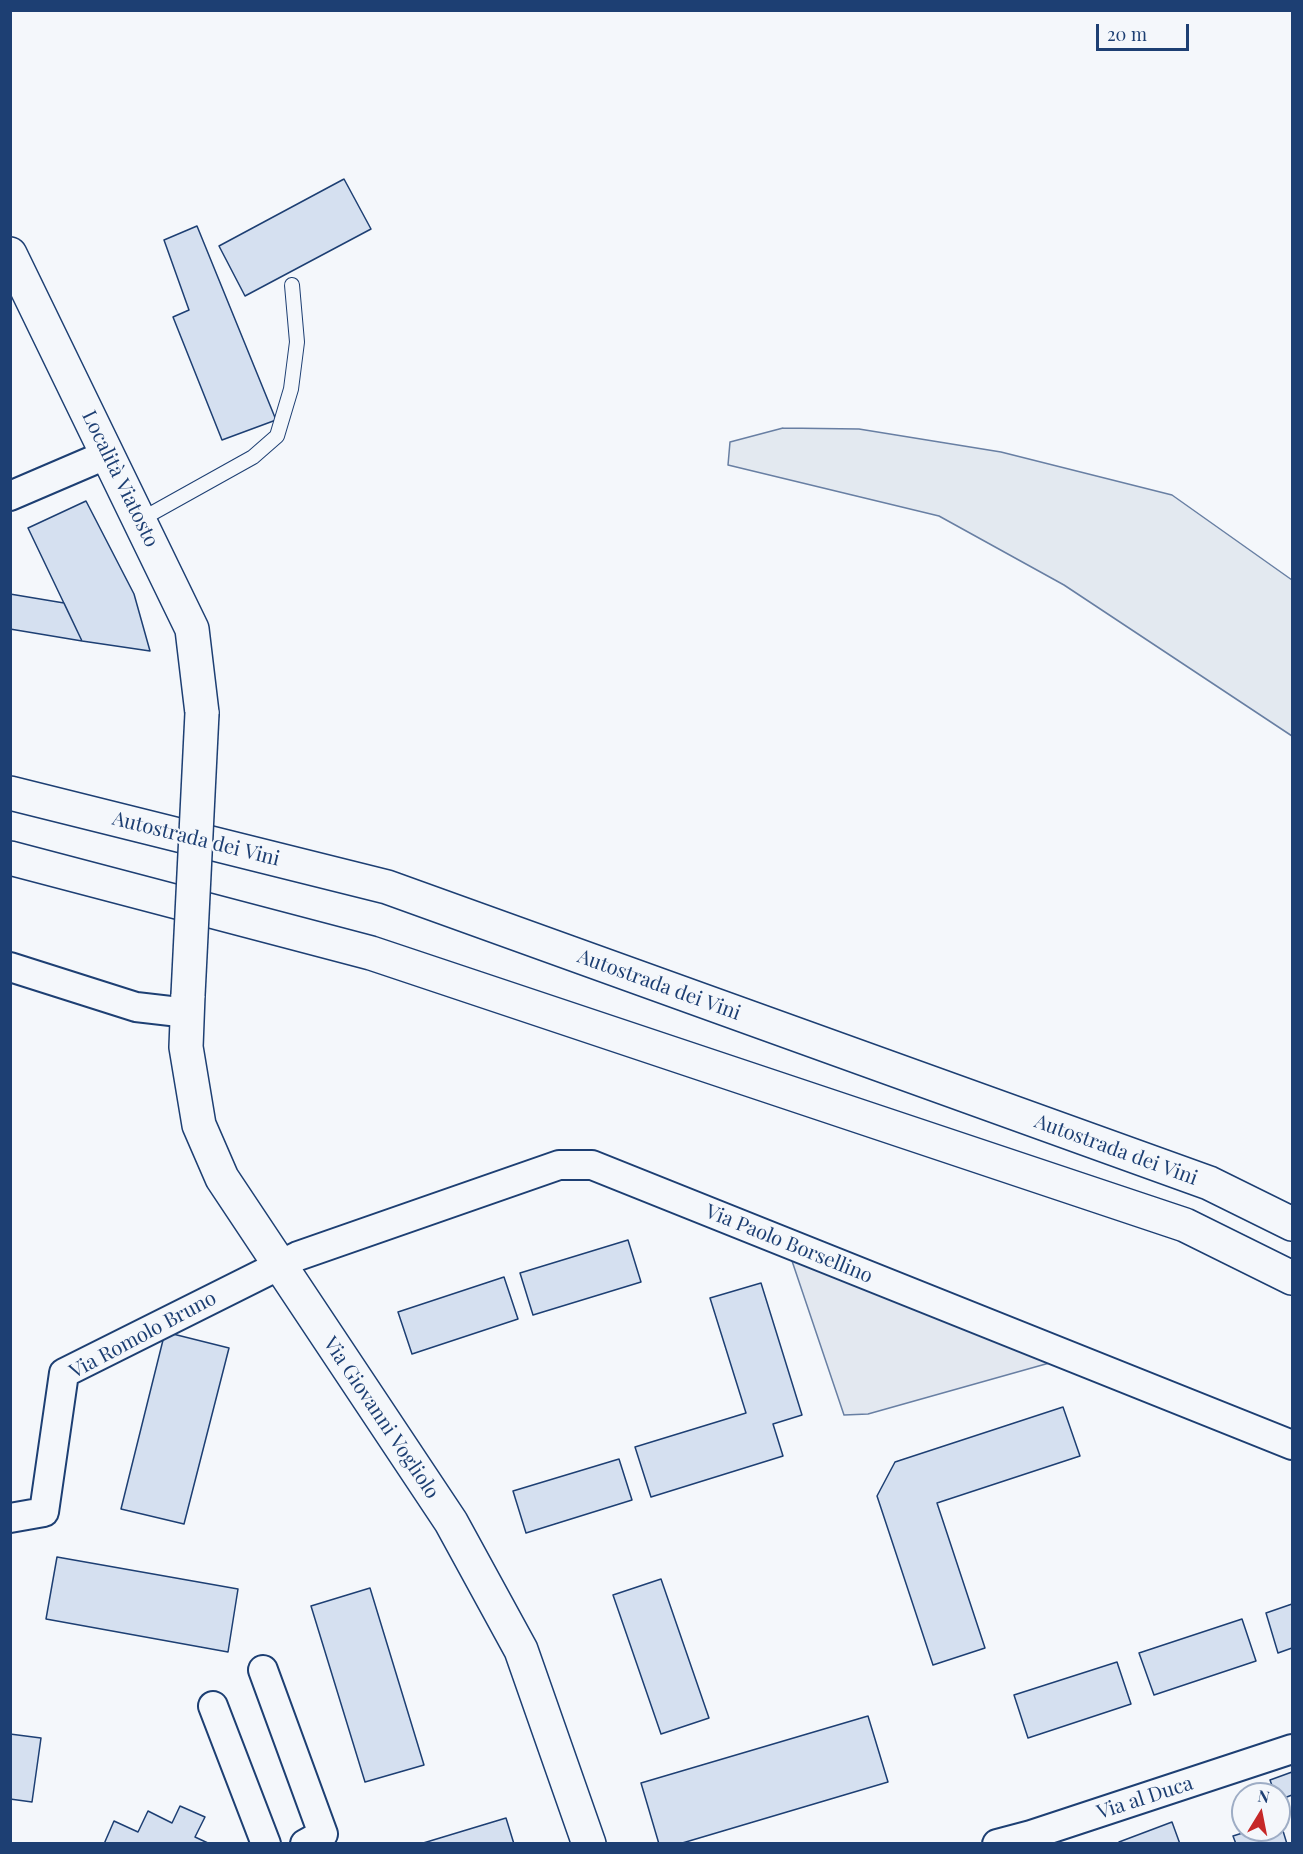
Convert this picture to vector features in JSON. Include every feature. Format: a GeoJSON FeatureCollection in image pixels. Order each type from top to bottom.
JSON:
{"type":"FeatureCollection","features":[{"type":"Feature","properties":{"kind":"main road","name":"Località Viatosto"},"geometry":{"type":"LineString","coordinates":[[10,254],[192,629],[202,713],[188,1004]]}},
{"type":"Feature","properties":{"kind":"main road","name":"Autostrada dei Vini"},"geometry":{"type":"LineString","coordinates":[[10,793],[387,887],[1209,1183],[1293,1224]]}},
{"type":"Feature","properties":{"kind":"main road"},"geometry":{"type":"LineString","coordinates":[[10,858],[372,953],[1185,1225],[1293,1278]]}},
{"type":"Feature","properties":{"kind":"main road","name":"Via Giovanni Vogliolo"},"geometry":{"type":"LineString","coordinates":[[188,1004],[186,1047],[199,1125],[222,1178],[451,1522],[521,1650],[589,1844]]}},
{"type":"Feature","properties":{"kind":"street"},"geometry":{"type":"LineString","coordinates":[[10,496],[108,454]]}},
{"type":"Feature","properties":{"kind":"street"},"geometry":{"type":"LineString","coordinates":[[10,967],[135,1007],[188,1004]]}},
{"type":"Feature","properties":{"kind":"street","name":"Via Paolo Borsellino"},"geometry":{"type":"LineString","coordinates":[[279,1266],[298,1256],[559,1165],[592,1165],[1293,1445]]}},
{"type":"Feature","properties":{"kind":"street","name":"Via Romolo Bruno"},"geometry":{"type":"LineString","coordinates":[[10,1518],[44,1512],[64,1373],[279,1266]]}},
{"type":"Feature","properties":{"kind":"street"},"geometry":{"type":"LineString","coordinates":[[263,1670],[322,1834],[305,1844]]}},
{"type":"Feature","properties":{"kind":"street"},"geometry":{"type":"LineString","coordinates":[[213,1706],[266,1844]]}},
{"type":"Feature","properties":{"kind":"street","name":"Via al Duca"},"geometry":{"type":"LineString","coordinates":[[997,1844],[1033,1839],[1293,1749]]}},
{"type":"Feature","properties":{"kind":"lane"},"geometry":{"type":"LineString","coordinates":[[140,520],[253,458],[277,436],[291,390],[297,342],[292,285]]}},
{"type":"Feature","properties":{"kind":"shaded area"},"geometry":{"type":"Polygon","coordinates":[[[783,428],[859,429],[1001,452],[1172,495],[1292,580],[1292,736],[1064,585],[939,516],[728,465],[730,442],[783,428]]]}},
{"type":"Feature","properties":{"kind":"shaded area"},"geometry":{"type":"Polygon","coordinates":[[[790,1255],[1060,1360],[868,1414],[844,1415],[790,1255]]]}},
{"type":"Feature","properties":{"kind":"building"},"geometry":{"type":"Polygon","coordinates":[[[344,179],[371,229],[245,296],[219,246],[344,179]]]}},
{"type":"Feature","properties":{"kind":"building"},"geometry":{"type":"Polygon","coordinates":[[[197,226],[276,420],[222,440],[173,317],[189,310],[164,240],[197,226]]]}},
{"type":"Feature","properties":{"kind":"building"},"geometry":{"type":"Polygon","coordinates":[[[86,501],[134,594],[150,651],[82,641],[28,528],[86,501]]]}},
{"type":"Feature","properties":{"kind":"building"},"geometry":{"type":"Polygon","coordinates":[[[10,594],[64,603],[82,641],[10,629],[10,594]]]}},
{"type":"Feature","properties":{"kind":"building"},"geometry":{"type":"Polygon","coordinates":[[[628,1240],[641,1282],[533,1315],[520,1273],[628,1240]]]}},
{"type":"Feature","properties":{"kind":"building"},"geometry":{"type":"Polygon","coordinates":[[[504,1277],[518,1319],[412,1354],[398,1312],[504,1277]]]}},
{"type":"Feature","properties":{"kind":"building"},"geometry":{"type":"Polygon","coordinates":[[[761,1283],[802,1415],[773,1424],[783,1456],[651,1497],[635,1447],[746,1413],[710,1298],[761,1283]]]}},
{"type":"Feature","properties":{"kind":"building"},"geometry":{"type":"Polygon","coordinates":[[[165,1332],[229,1348],[184,1524],[121,1509],[165,1332]]]}},
{"type":"Feature","properties":{"kind":"building"},"geometry":{"type":"Polygon","coordinates":[[[1063,1407],[1080,1456],[937,1503],[985,1648],[933,1665],[877,1496],[895,1462],[1063,1407]]]}},
{"type":"Feature","properties":{"kind":"building"},"geometry":{"type":"Polygon","coordinates":[[[619,1459],[632,1500],[526,1533],[513,1491],[619,1459]]]}},
{"type":"Feature","properties":{"kind":"building"},"geometry":{"type":"Polygon","coordinates":[[[57,1557],[238,1589],[228,1652],[46,1619],[57,1557]]]}},
{"type":"Feature","properties":{"kind":"building"},"geometry":{"type":"Polygon","coordinates":[[[661,1579],[709,1718],[661,1734],[613,1595],[661,1579]]]}},
{"type":"Feature","properties":{"kind":"building"},"geometry":{"type":"Polygon","coordinates":[[[370,1588],[424,1765],[365,1782],[311,1606],[370,1588]]]}},
{"type":"Feature","properties":{"kind":"building"},"geometry":{"type":"Polygon","coordinates":[[[1292,1604],[1292,1648],[1278,1653],[1266,1613],[1292,1604]]]}},
{"type":"Feature","properties":{"kind":"building"},"geometry":{"type":"Polygon","coordinates":[[[1242,1619],[1256,1661],[1154,1695],[1139,1653],[1242,1619]]]}},
{"type":"Feature","properties":{"kind":"building"},"geometry":{"type":"Polygon","coordinates":[[[1117,1662],[1131,1704],[1028,1738],[1014,1695],[1117,1662]]]}},
{"type":"Feature","properties":{"kind":"building"},"geometry":{"type":"Polygon","coordinates":[[[868,1716],[888,1782],[679,1844],[659,1844],[641,1783],[868,1716]]]}},
{"type":"Feature","properties":{"kind":"building"},"geometry":{"type":"Polygon","coordinates":[[[10,1734],[41,1738],[32,1802],[10,1799],[10,1734]]]}},
{"type":"Feature","properties":{"kind":"building"},"geometry":{"type":"Polygon","coordinates":[[[1292,1772],[1292,1795],[1291,1782],[1271,1782],[1270,1780],[1292,1772]]]}},
{"type":"Feature","properties":{"kind":"building"},"geometry":{"type":"Polygon","coordinates":[[[180,1806],[205,1817],[195,1837],[210,1844],[104,1844],[114,1821],[138,1832],[148,1811],[172,1823],[180,1806]]]}},
{"type":"Feature","properties":{"kind":"building"},"geometry":{"type":"Polygon","coordinates":[[[506,1818],[514,1844],[420,1844],[506,1818]]]}},
{"type":"Feature","properties":{"kind":"building"},"geometry":{"type":"Polygon","coordinates":[[[1172,1822],[1180,1844],[1120,1844],[1119,1842],[1172,1822]]]}},
{"type":"Feature","properties":{"kind":"building"},"geometry":{"type":"Polygon","coordinates":[[[1235,1842],[1286,1842],[1287,1844],[1236,1844],[1235,1842]]]}}]}
